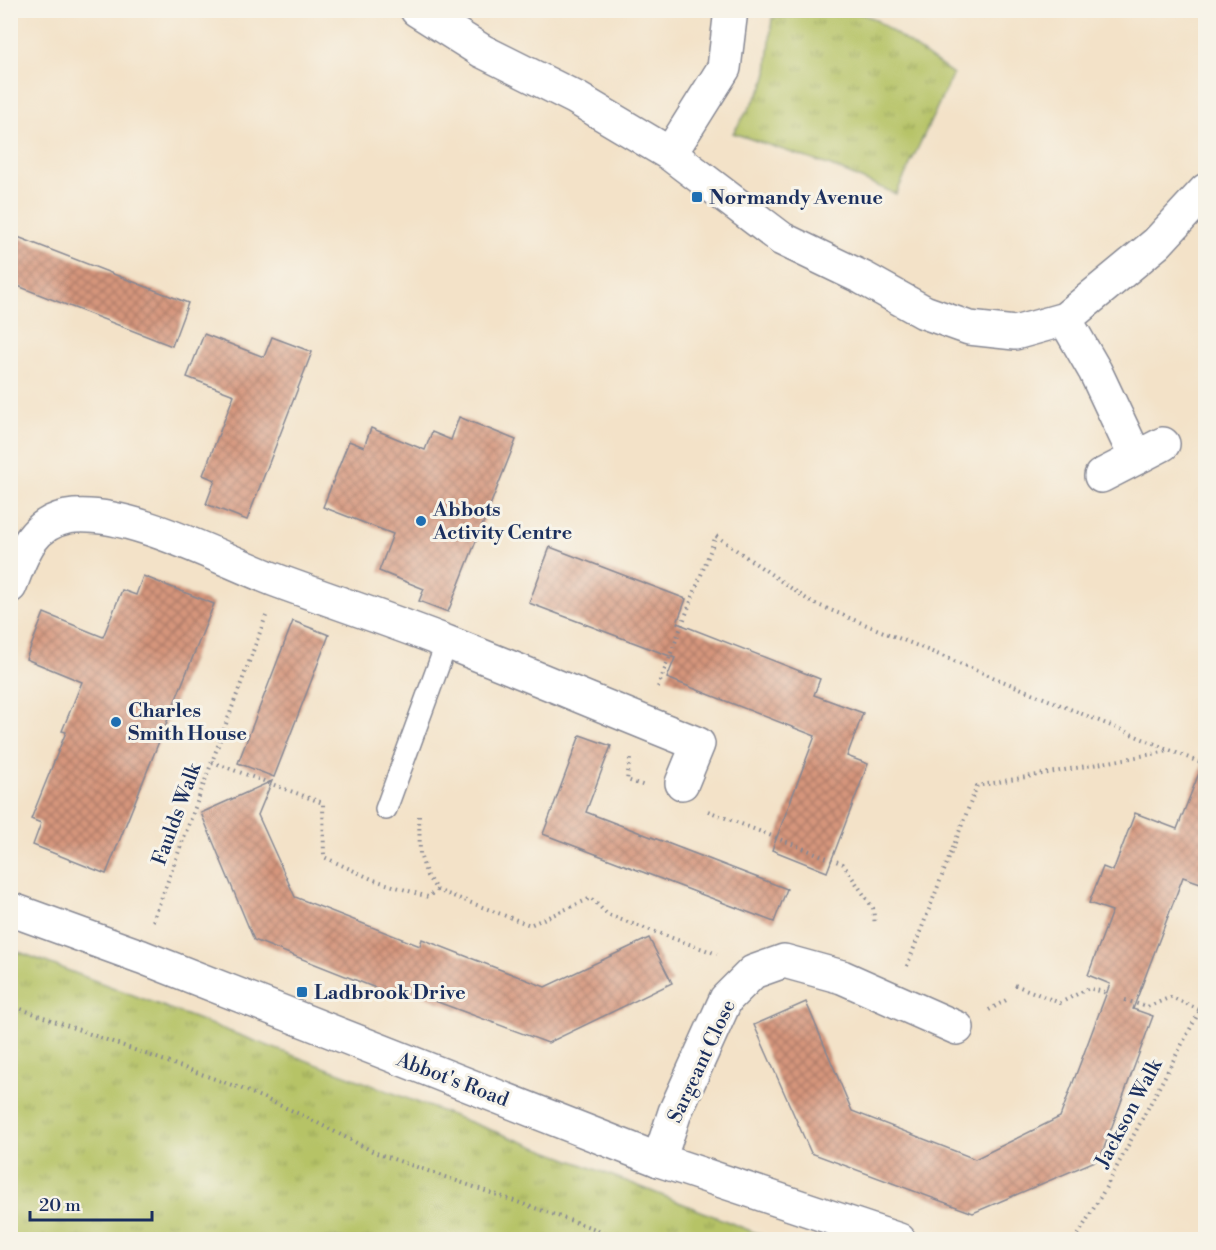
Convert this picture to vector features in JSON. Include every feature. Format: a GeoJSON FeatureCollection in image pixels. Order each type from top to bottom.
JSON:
{"type":"FeatureCollection","features":[{"type":"Feature","properties":{"kind":"street"},"geometry":{"type":"LineString","coordinates":[[417,10],[482,51],[576,98],[670,154],[782,239],[863,278],[924,312],[969,328],[1015,333],[1065,319],[1157,243],[1206,190]]}},
{"type":"Feature","properties":{"kind":"street"},"geometry":{"type":"LineString","coordinates":[[670,154],[724,68],[731,10]]}},
{"type":"Feature","properties":{"kind":"street"},"geometry":{"type":"LineString","coordinates":[[1065,319],[1095,370],[1150,451],[1101,476]]}},
{"type":"Feature","properties":{"kind":"street"},"geometry":{"type":"LineString","coordinates":[[10,586],[34,534],[48,523],[68,517],[99,516],[129,521],[277,580],[447,642],[698,744],[690,795]]}},
{"type":"Feature","properties":{"kind":"street","name":"Abbot's Road"},"geometry":{"type":"LineString","coordinates":[[10,909],[142,957],[659,1160],[899,1239]]}},
{"type":"Feature","properties":{"kind":"street","name":"Sargeant Close"},"geometry":{"type":"LineString","coordinates":[[659,1160],[675,1112],[726,999],[753,972],[784,962],[842,977],[957,1028]]}},
{"type":"Feature","properties":{"kind":"lane"},"geometry":{"type":"LineString","coordinates":[[386,809],[447,642]]}},
{"type":"Feature","properties":{"kind":"path"},"geometry":{"type":"LineString","coordinates":[[644,723],[716,536],[811,602],[1206,765]]}},
{"type":"Feature","properties":{"kind":"path","name":"Faulds Walk"},"geometry":{"type":"LineString","coordinates":[[142,957],[277,580]]}},
{"type":"Feature","properties":{"kind":"path"},"geometry":{"type":"LineString","coordinates":[[892,1001],[923,928],[977,786],[1170,751]]}},
{"type":"Feature","properties":{"kind":"path"},"geometry":{"type":"LineString","coordinates":[[629,753],[632,762],[627,780],[648,788]]}},
{"type":"Feature","properties":{"kind":"path"},"geometry":{"type":"LineString","coordinates":[[212,762],[323,803],[324,857],[374,880],[428,897],[437,890]]}},
{"type":"Feature","properties":{"kind":"path"},"geometry":{"type":"LineString","coordinates":[[398,777],[413,790],[418,804],[420,854],[427,876],[437,890],[530,926],[591,898],[608,915],[721,955]]}},
{"type":"Feature","properties":{"kind":"path"},"geometry":{"type":"LineString","coordinates":[[690,795],[843,864],[873,908],[875,925]]}},
{"type":"Feature","properties":{"kind":"path"},"geometry":{"type":"LineString","coordinates":[[1015,985],[1060,1003],[1089,988],[1106,993]]}},
{"type":"Feature","properties":{"kind":"path"},"geometry":{"type":"LineString","coordinates":[[1125,1000],[1147,1007],[1171,997],[1200,1010]]}},
{"type":"Feature","properties":{"kind":"path","name":"Jackson Walk"},"geometry":{"type":"LineString","coordinates":[[1075,1239],[1105,1189],[1133,1132],[1206,999]]}},
{"type":"Feature","properties":{"kind":"path"},"geometry":{"type":"LineString","coordinates":[[10,1005],[240,1088],[302,1115],[376,1153],[627,1239]]}},
{"type":"Feature","properties":{"kind":"green space"},"geometry":{"type":"Polygon","coordinates":[[[822,12],[855,12],[873,18],[953,74],[896,194],[831,166],[733,133],[763,87],[767,73],[772,18],[822,12]]]}},
{"type":"Feature","properties":{"kind":"green space"},"geometry":{"type":"Polygon","coordinates":[[[11,949],[626,1181],[771,1239],[11,1239],[11,949]]]}},
{"type":"Feature","properties":{"kind":"building"},"geometry":{"type":"Polygon","coordinates":[[[10,234],[188,303],[172,346],[10,283],[10,234]]]}},
{"type":"Feature","properties":{"kind":"building"},"geometry":{"type":"Polygon","coordinates":[[[204,334],[264,357],[272,337],[312,352],[247,520],[206,504],[215,480],[203,475],[234,395],[187,377],[204,334]]]}},
{"type":"Feature","properties":{"kind":"building","name":"Abbots Activity Centre"},"geometry":{"type":"Polygon","coordinates":[[[459,417],[516,440],[448,612],[419,601],[424,589],[379,571],[393,534],[323,507],[349,441],[364,447],[371,428],[425,450],[432,432],[451,440],[459,417]]]}},
{"type":"Feature","properties":{"kind":"building"},"geometry":{"type":"Polygon","coordinates":[[[550,547],[686,599],[677,623],[820,679],[814,695],[863,713],[847,756],[868,764],[827,872],[772,850],[815,736],[667,678],[675,658],[529,603],[550,547]]]}},
{"type":"Feature","properties":{"kind":"building","name":"Charles Smith House"},"geometry":{"type":"Polygon","coordinates":[[[143,576],[214,604],[106,874],[33,845],[41,823],[31,819],[66,732],[62,731],[82,682],[26,659],[44,613],[103,637],[122,590],[136,595],[143,576]]]}},
{"type":"Feature","properties":{"kind":"building"},"geometry":{"type":"Polygon","coordinates":[[[293,621],[329,635],[274,777],[238,763],[293,621]]]}},
{"type":"Feature","properties":{"kind":"building"},"geometry":{"type":"Polygon","coordinates":[[[580,735],[611,746],[586,812],[787,889],[774,922],[543,834],[580,735]]]}},
{"type":"Feature","properties":{"kind":"building"},"geometry":{"type":"Polygon","coordinates":[[[1203,763],[1206,763],[1206,885],[1183,877],[1133,1009],[1153,1016],[1100,1159],[973,1213],[811,1153],[754,1025],[806,1002],[852,1111],[975,1159],[1060,1117],[1110,984],[1088,975],[1112,911],[1089,903],[1103,867],[1113,871],[1135,813],[1177,829],[1203,763]]]}},
{"type":"Feature","properties":{"kind":"building"},"geometry":{"type":"Polygon","coordinates":[[[272,781],[258,815],[295,897],[420,946],[422,939],[545,987],[649,938],[672,983],[548,1043],[400,988],[396,996],[254,940],[201,813],[272,781]]]}},
{"type":"Feature","properties":{"kind":"place","name":"Normandy Avenue"},"geometry":{"type":"Point","coordinates":[697,197]}},
{"type":"Feature","properties":{"kind":"place","name":"Abbots Activity Centre"},"geometry":{"type":"Point","coordinates":[421,521]}},
{"type":"Feature","properties":{"kind":"place","name":"Charles Smith House"},"geometry":{"type":"Point","coordinates":[116,722]}},
{"type":"Feature","properties":{"kind":"place","name":"Ladbrook Drive"},"geometry":{"type":"Point","coordinates":[302,992]}}]}
